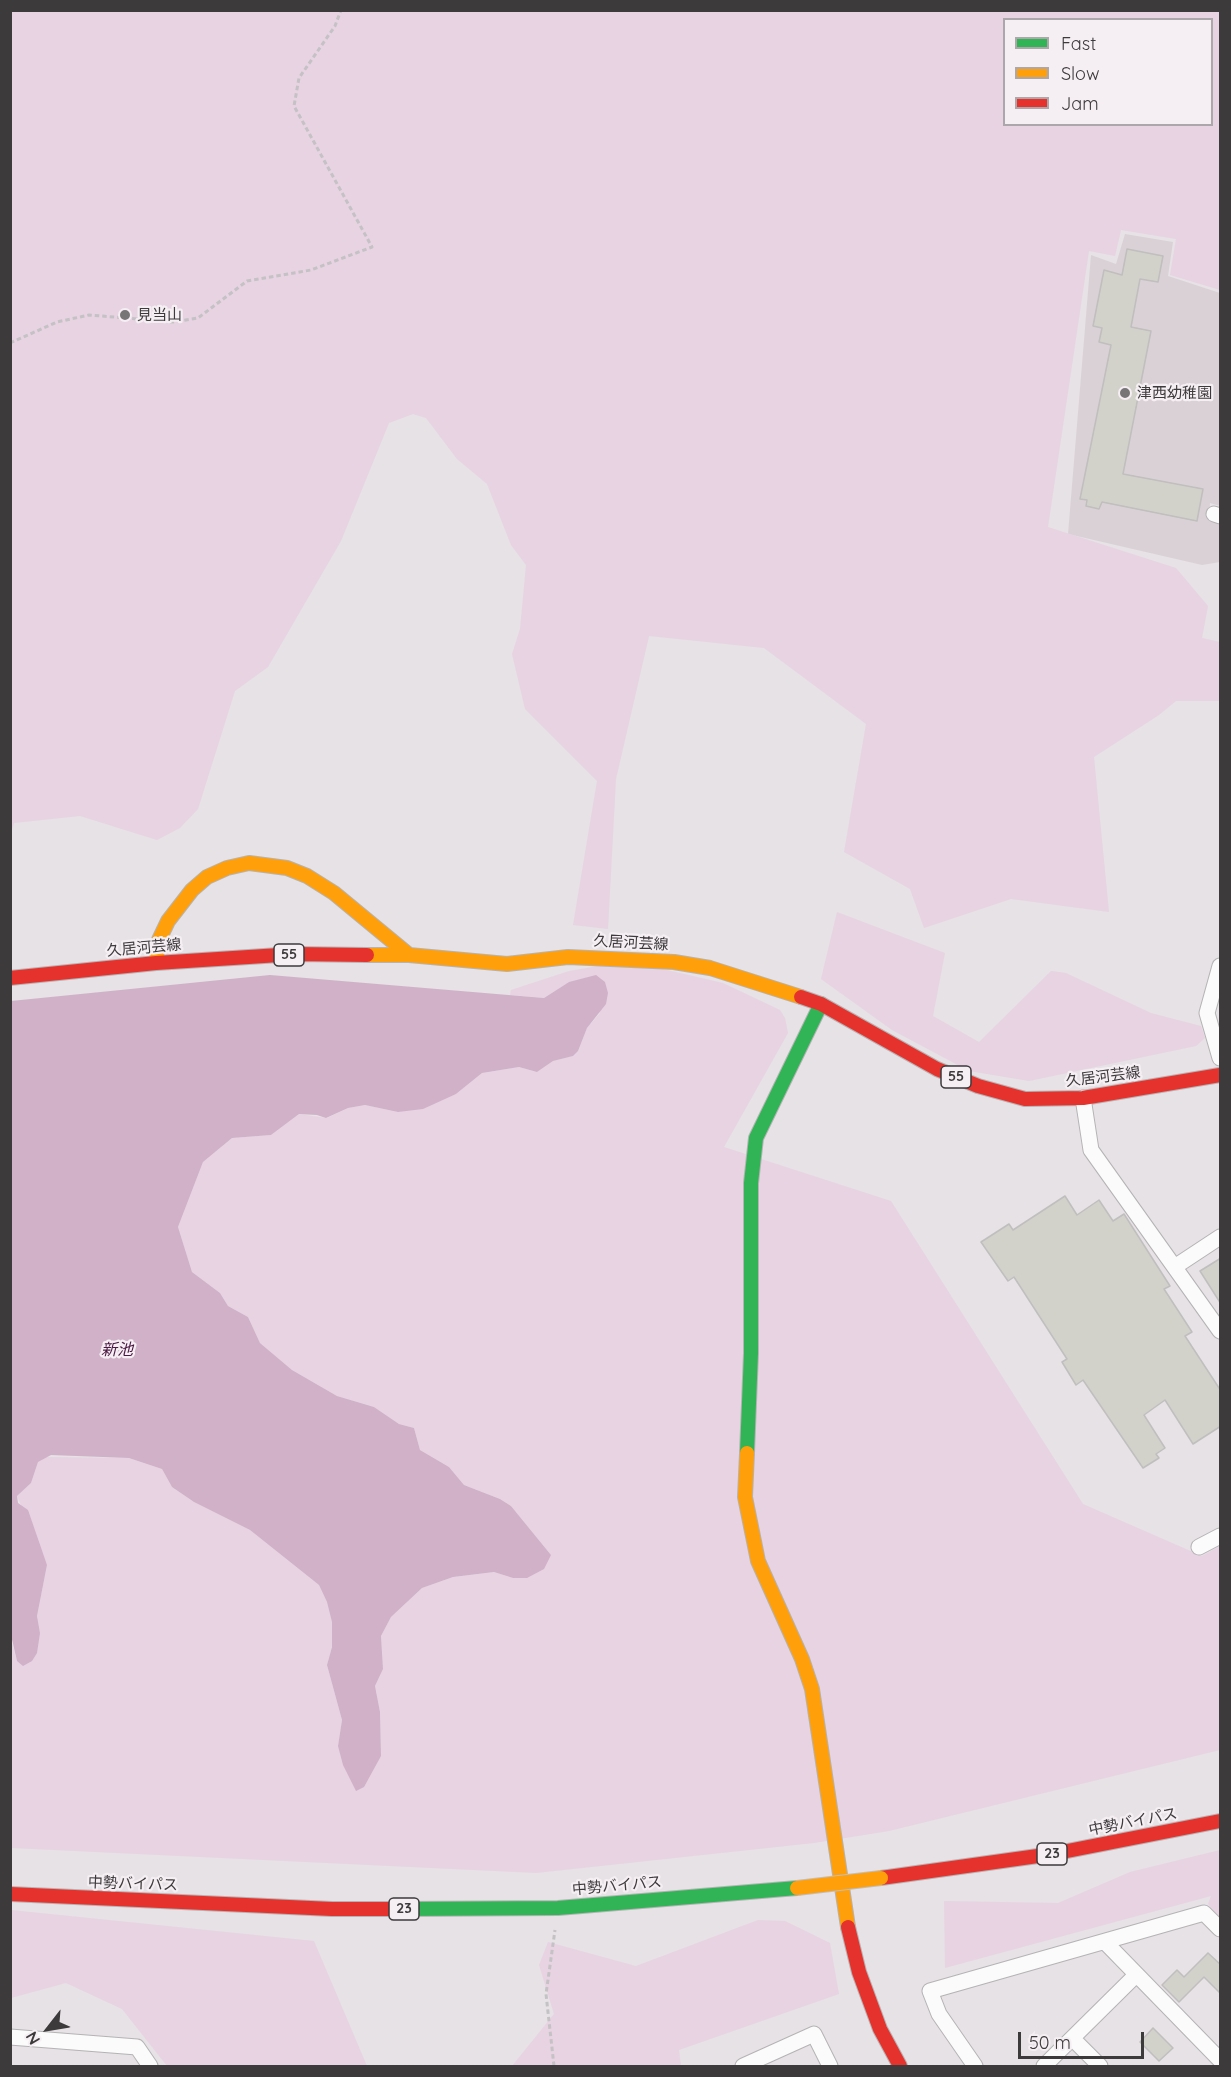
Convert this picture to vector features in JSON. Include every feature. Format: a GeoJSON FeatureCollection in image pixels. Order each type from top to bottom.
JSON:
{"type":"FeatureCollection","features":[{"type":"Feature","properties":{"kind":"main road"},"geometry":{"type":"LineString","coordinates":[[156,963],[159,940],[168,921],[192,890],[207,877],[226,868],[249,863],[286,868],[307,876],[334,893],[410,955]]}},
{"type":"Feature","properties":{"kind":"main road","name":"久居河芸線"},"geometry":{"type":"LineString","coordinates":[[10,978],[156,963],[285,955],[410,955],[507,964],[568,957],[674,962],[710,968],[752,980],[821,1005],[937,1069],[978,1086],[1025,1099],[1083,1098],[1221,1074]]}},
{"type":"Feature","properties":{"kind":"main road"},"geometry":{"type":"LineString","coordinates":[[821,1005],[756,1138],[751,1183],[752,1353],[745,1497],[758,1561],[802,1659],[812,1689],[848,1929],[859,1972],[880,2029],[900,2067]]}},
{"type":"Feature","properties":{"kind":"main road","name":"中勢バイパス"},"geometry":{"type":"LineString","coordinates":[[10,1894],[332,1909],[558,1908],[797,1888],[881,1878],[1052,1854],[1221,1821]]}},
{"type":"Feature","properties":{"kind":"street"},"geometry":{"type":"LineString","coordinates":[[1221,966],[1208,1013],[1221,1058]]}},
{"type":"Feature","properties":{"kind":"street"},"geometry":{"type":"LineString","coordinates":[[1083,1098],[1091,1150],[1221,1331]]}},
{"type":"Feature","properties":{"kind":"street"},"geometry":{"type":"LineString","coordinates":[[1176,1266],[1221,1237]]}},
{"type":"Feature","properties":{"kind":"street"},"geometry":{"type":"LineString","coordinates":[[1199,1547],[1221,1536]]}},
{"type":"Feature","properties":{"kind":"street"},"geometry":{"type":"LineString","coordinates":[[975,2067],[939,2014],[930,1991],[1204,1912],[1221,1929]]}},
{"type":"Feature","properties":{"kind":"street"},"geometry":{"type":"LineString","coordinates":[[1105,1942],[1221,2060]]}},
{"type":"Feature","properties":{"kind":"street"},"geometry":{"type":"LineString","coordinates":[[1044,2067],[1136,1975]]}},
{"type":"Feature","properties":{"kind":"street"},"geometry":{"type":"LineString","coordinates":[[743,2067],[814,2034],[830,2067]]}},
{"type":"Feature","properties":{"kind":"street"},"geometry":{"type":"LineString","coordinates":[[10,2037],[137,2047],[150,2067]]}},
{"type":"Feature","properties":{"kind":"street"},"geometry":{"type":"LineString","coordinates":[[1073,2039],[1100,2067]]}},
{"type":"Feature","properties":{"kind":"path"},"geometry":{"type":"LineString","coordinates":[[10,343],[57,322],[89,315],[173,322],[198,318],[247,281],[310,270],[372,247],[294,105],[299,78],[335,26],[341,10]]}},
{"type":"Feature","properties":{"kind":"path"},"geometry":{"type":"LineString","coordinates":[[554,2067],[546,1994],[558,1908]]}},
{"type":"Feature","properties":{"kind":"shaded area"},"geometry":{"type":"Polygon","coordinates":[[[11,10],[1220,11],[1220,290],[1170,275],[1176,239],[1121,230],[1115,256],[1089,251],[1048,527],[1176,568],[1208,606],[1202,638],[1220,642],[1220,701],[1176,701],[1159,715],[1094,757],[1109,912],[1011,899],[924,928],[910,889],[844,852],[866,724],[764,648],[649,636],[616,779],[608,929],[573,925],[597,781],[525,709],[512,654],[520,629],[526,565],[511,545],[487,484],[457,459],[426,418],[413,414],[389,423],[341,541],[268,667],[235,691],[198,809],[180,828],[157,840],[80,816],[14,823],[11,833],[11,10]]]}},
{"type":"Feature","properties":{"kind":"shaded area"},"geometry":{"type":"Polygon","coordinates":[[[1125,234],[1173,242],[1168,276],[1220,293],[1220,506],[1210,503],[1209,520],[1220,524],[1220,562],[1202,565],[1068,534],[1091,255],[1116,264],[1125,234]]]}},
{"type":"Feature","properties":{"kind":"shaded area"},"geometry":{"type":"Polygon","coordinates":[[[837,912],[945,953],[933,1016],[979,1042],[1051,971],[1066,973],[1151,1013],[1201,1026],[1205,1038],[1196,1046],[1029,1081],[969,1071],[892,1030],[821,979],[837,912]]]}},
{"type":"Feature","properties":{"kind":"shaded area"},"geometry":{"type":"Polygon","coordinates":[[[604,965],[654,967],[723,983],[780,1010],[785,1018],[788,1033],[724,1147],[891,1201],[1083,1504],[1202,1556],[1220,1546],[1220,1750],[889,1831],[814,1843],[536,1873],[11,1848],[10,1635],[17,1661],[40,1633],[37,1616],[47,1565],[17,1496],[31,1483],[38,1462],[45,1457],[129,1458],[162,1469],[172,1487],[194,1502],[250,1530],[319,1585],[327,1602],[332,1622],[332,1647],[327,1665],[342,1720],[338,1746],[375,1765],[381,1756],[380,1712],[375,1686],[383,1669],[381,1636],[391,1617],[422,1588],[453,1577],[494,1572],[513,1578],[551,1555],[511,1506],[500,1499],[464,1485],[449,1467],[420,1450],[414,1428],[399,1424],[374,1407],[337,1396],[292,1370],[260,1343],[248,1317],[228,1306],[220,1293],[192,1272],[178,1227],[203,1162],[232,1138],[271,1135],[299,1114],[327,1118],[348,1108],[365,1105],[398,1112],[456,1094],[482,1073],[519,1067],[537,1072],[553,1061],[573,1056],[578,1051],[587,1028],[600,1013],[569,982],[544,998],[510,995],[511,990],[569,971],[604,965]]]}},
{"type":"Feature","properties":{"kind":"shaded area"},"geometry":{"type":"Polygon","coordinates":[[[1220,1850],[1220,1917],[1208,1904],[1211,1896],[945,1968],[944,1901],[1058,1903],[1130,1872],[1220,1850]]]}},
{"type":"Feature","properties":{"kind":"shaded area"},"geometry":{"type":"Polygon","coordinates":[[[11,1910],[314,1941],[367,2066],[167,2066],[122,2009],[66,1983],[11,1998],[11,1910]]]}},
{"type":"Feature","properties":{"kind":"shaded area"},"geometry":{"type":"Polygon","coordinates":[[[758,1920],[785,1921],[830,1943],[839,1994],[679,2050],[681,2066],[512,2066],[554,2014],[539,1965],[548,1942],[636,1966],[758,1920]]]}},
{"type":"Feature","properties":{"kind":"water","name":"新池"},"geometry":{"type":"Polygon","coordinates":[[[270,975],[544,998],[569,982],[596,975],[605,982],[608,993],[606,1004],[587,1028],[578,1051],[573,1056],[553,1061],[537,1072],[519,1067],[482,1073],[456,1094],[423,1109],[398,1112],[365,1105],[348,1108],[326,1118],[299,1114],[271,1135],[232,1138],[203,1162],[178,1227],[192,1272],[220,1293],[228,1306],[248,1317],[260,1343],[292,1370],[337,1396],[374,1407],[399,1424],[414,1428],[420,1450],[449,1467],[464,1485],[500,1499],[511,1506],[551,1555],[544,1569],[527,1578],[513,1578],[494,1572],[453,1577],[422,1588],[391,1617],[381,1636],[383,1669],[375,1686],[380,1712],[381,1756],[364,1787],[356,1791],[343,1765],[338,1746],[342,1720],[327,1665],[332,1647],[332,1622],[327,1602],[319,1585],[250,1530],[194,1502],[172,1487],[162,1469],[129,1458],[51,1455],[38,1462],[31,1483],[17,1496],[18,1503],[28,1510],[47,1565],[37,1616],[40,1633],[37,1653],[32,1661],[23,1666],[17,1661],[11,1635],[11,1001],[270,975]]]}},
{"type":"Feature","properties":{"kind":"building"},"geometry":{"type":"Polygon","coordinates":[[[1127,249],[1163,256],[1158,282],[1140,279],[1131,327],[1151,331],[1123,474],[1203,489],[1197,521],[1102,502],[1099,509],[1086,506],[1087,500],[1080,499],[1111,345],[1099,342],[1102,328],[1093,326],[1104,270],[1122,275],[1127,249]]]}},
{"type":"Feature","properties":{"kind":"building"},"geometry":{"type":"Polygon","coordinates":[[[1065,1196],[1077,1215],[1099,1200],[1113,1221],[1124,1214],[1170,1286],[1164,1289],[1192,1332],[1185,1336],[1221,1391],[1221,1426],[1193,1444],[1165,1400],[1144,1415],[1165,1448],[1156,1454],[1159,1458],[1143,1468],[1083,1380],[1076,1385],[1062,1362],[1067,1359],[1014,1277],[1008,1281],[981,1242],[1009,1224],[1013,1230],[1065,1196]]]}},
{"type":"Feature","properties":{"kind":"building"},"geometry":{"type":"Polygon","coordinates":[[[1221,1258],[1221,1304],[1200,1271],[1221,1258]]]}},
{"type":"Feature","properties":{"kind":"building"},"geometry":{"type":"Polygon","coordinates":[[[1208,1953],[1221,1965],[1221,1994],[1204,1977],[1179,2002],[1162,1985],[1177,1970],[1184,1977],[1208,1953]]]}},
{"type":"Feature","properties":{"kind":"building"},"geometry":{"type":"Polygon","coordinates":[[[1153,2028],[1173,2048],[1159,2061],[1140,2042],[1153,2028]]]}},
{"type":"Feature","properties":{"kind":"traffic: fast"},"geometry":{"type":"LineString","coordinates":[[747,1453],[751,1353],[751,1183],[756,1138],[821,1004]]}},
{"type":"Feature","properties":{"kind":"traffic: fast"},"geometry":{"type":"LineString","coordinates":[[401,1909],[558,1908],[797,1888]]}},
{"type":"Feature","properties":{"kind":"traffic: slow"},"geometry":{"type":"LineString","coordinates":[[156,963],[159,940],[168,921],[192,890],[207,877],[227,868],[249,863],[287,868],[307,876],[334,893],[409,955]]}},
{"type":"Feature","properties":{"kind":"traffic: slow"},"geometry":{"type":"LineString","coordinates":[[367,955],[409,955],[507,964],[568,957],[674,962],[710,968],[801,997]]}},
{"type":"Feature","properties":{"kind":"traffic: slow"},"geometry":{"type":"LineString","coordinates":[[747,1453],[745,1497],[758,1561],[802,1659],[812,1689],[848,1927]]}},
{"type":"Feature","properties":{"kind":"traffic: slow"},"geometry":{"type":"LineString","coordinates":[[797,1888],[881,1878]]}},
{"type":"Feature","properties":{"kind":"traffic: jam"},"geometry":{"type":"LineString","coordinates":[[10,978],[156,963],[295,954],[367,955]]}},
{"type":"Feature","properties":{"kind":"traffic: jam"},"geometry":{"type":"LineString","coordinates":[[801,997],[821,1004],[937,1069],[978,1086],[1025,1099],[1083,1098],[1220,1075]]}},
{"type":"Feature","properties":{"kind":"traffic: jam"},"geometry":{"type":"LineString","coordinates":[[881,1878],[1052,1854],[1220,1821]]}},
{"type":"Feature","properties":{"kind":"traffic: jam"},"geometry":{"type":"LineString","coordinates":[[10,1894],[332,1909],[401,1909]]}},
{"type":"Feature","properties":{"kind":"traffic: jam"},"geometry":{"type":"LineString","coordinates":[[848,1927],[859,1972],[880,2029],[900,2066]]}},
{"type":"Feature","properties":{"kind":"place","name":"見当山"},"geometry":{"type":"Point","coordinates":[125,315]}},
{"type":"Feature","properties":{"kind":"place","name":"津西幼稚園"},"geometry":{"type":"Point","coordinates":[1125,393]}}]}
